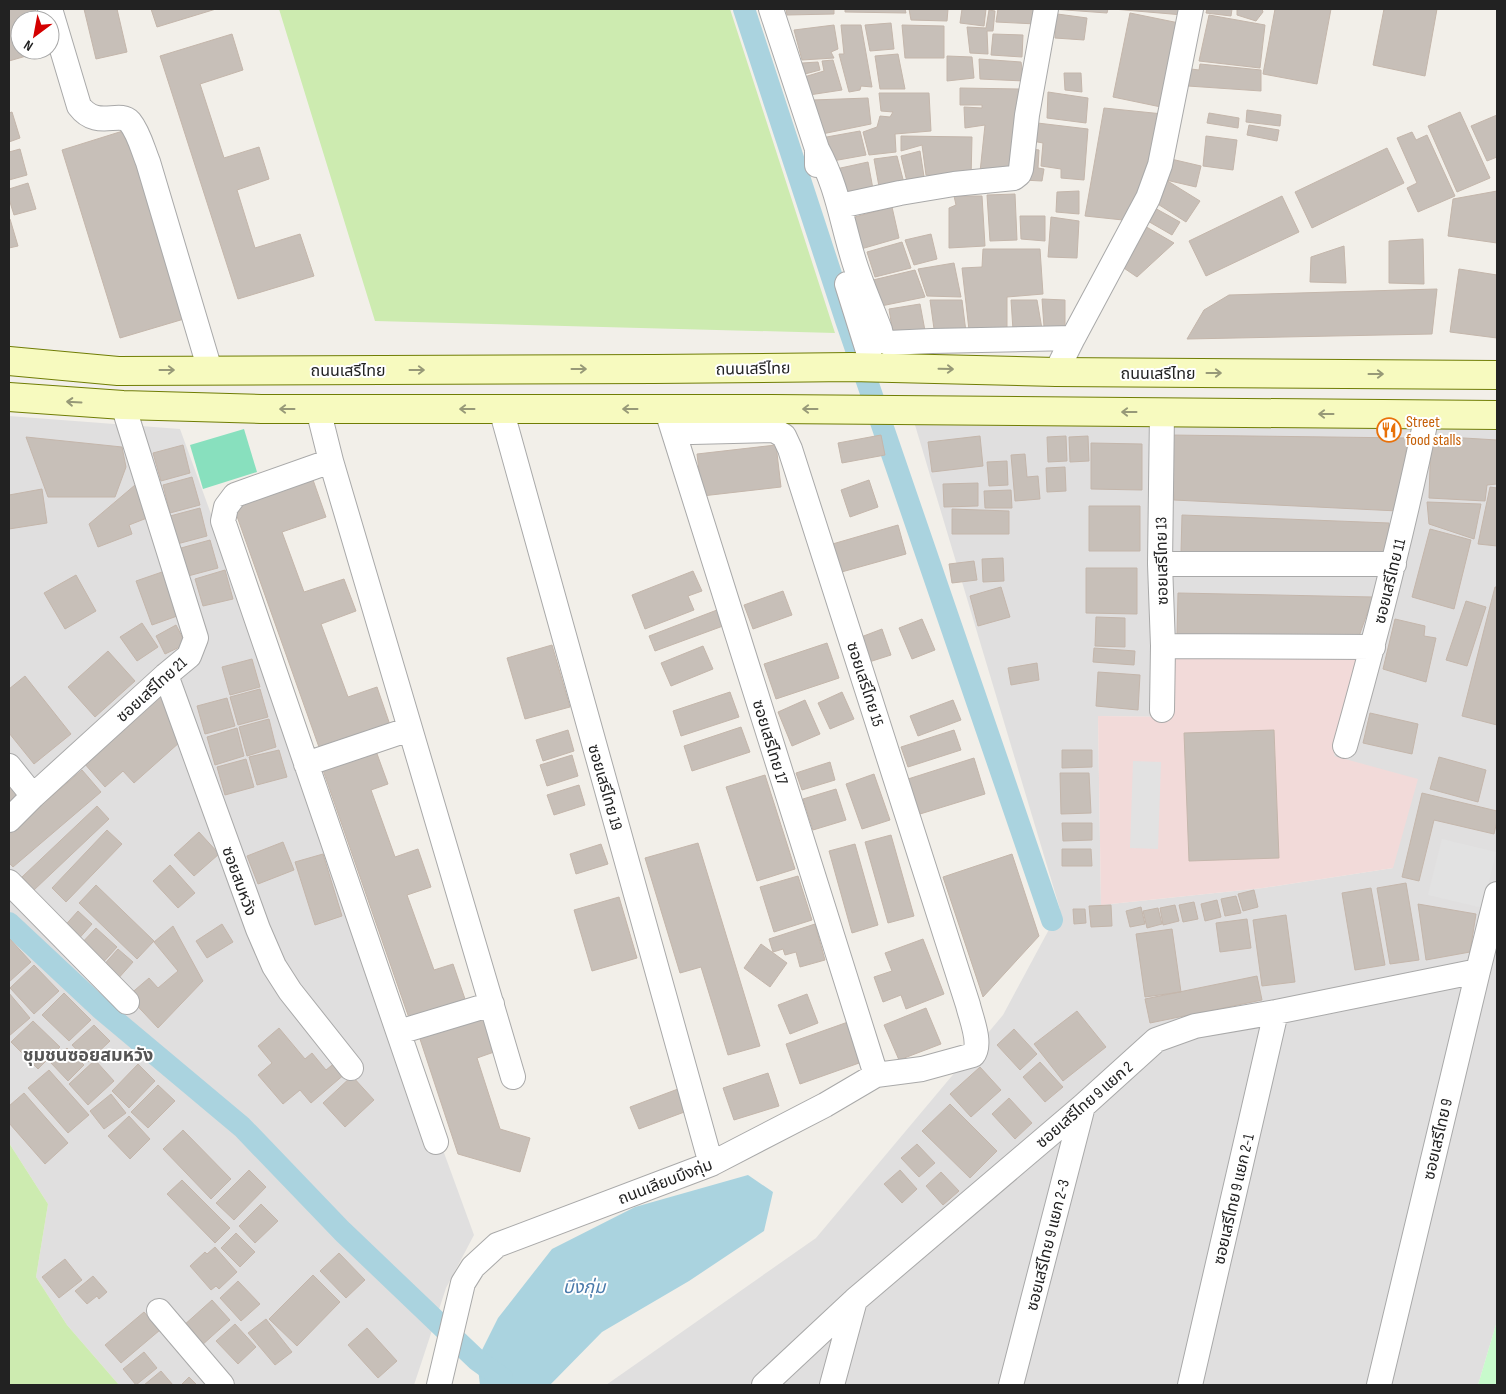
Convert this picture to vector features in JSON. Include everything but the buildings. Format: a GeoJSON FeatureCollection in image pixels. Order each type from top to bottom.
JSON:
{"type":"FeatureCollection","features":[{"type":"Feature","properties":{"kind":"main road","name":"ถนนเสรีไทย"},"geometry":{"type":"LineString","coordinates":[[9,361],[118,371],[874,368],[1056,372],[1497,375]]}},
{"type":"Feature","properties":{"kind":"main road"},"geometry":{"type":"LineString","coordinates":[[9,397],[123,405],[261,410],[859,409],[908,411],[1497,415]]}},
{"type":"Feature","properties":{"kind":"street"},"geometry":{"type":"LineString","coordinates":[[50,9],[79,106],[83,112],[96,118],[124,118],[129,120],[135,130],[148,162],[210,370]]}},
{"type":"Feature","properties":{"kind":"street"},"geometry":{"type":"LineString","coordinates":[[771,9],[817,149],[827,168],[840,206],[853,259],[882,339],[888,343],[932,340],[1073,338]]}},
{"type":"Feature","properties":{"kind":"street"},"geometry":{"type":"LineString","coordinates":[[840,206],[954,184],[1014,178],[1019,174],[1027,115],[1046,9]]}},
{"type":"Feature","properties":{"kind":"street"},"geometry":{"type":"LineString","coordinates":[[1056,372],[1148,198],[1160,165],[1191,9]]}},
{"type":"Feature","properties":{"kind":"street"},"geometry":{"type":"LineString","coordinates":[[817,149],[817,171],[830,231],[874,368]]}},
{"type":"Feature","properties":{"kind":"street","name":"ซอยเสรีไทย 21"},"geometry":{"type":"LineString","coordinates":[[9,820],[33,796],[189,656],[196,638],[123,405]]}},
{"type":"Feature","properties":{"kind":"street","name":"ซอยเสรีไทย 19"},"geometry":{"type":"LineString","coordinates":[[501,409],[710,1164]]}},
{"type":"Feature","properties":{"kind":"street"},"geometry":{"type":"LineString","coordinates":[[318,410],[331,462],[513,1076]]}},
{"type":"Feature","properties":{"kind":"street","name":"ซอยเสรีไทย 15"},"geometry":{"type":"LineString","coordinates":[[667,410],[692,432],[774,430],[784,436],[790,449],[968,1005],[977,1041],[976,1050],[972,1055]]}},
{"type":"Feature","properties":{"kind":"street","name":"ซอยเสรีไทย 17"},"geometry":{"type":"LineString","coordinates":[[667,410],[876,1075]]}},
{"type":"Feature","properties":{"kind":"street","name":"ซอยเสรีไทย 13"},"geometry":{"type":"LineString","coordinates":[[1162,413],[1160,564],[1163,646],[1162,710]]}},
{"type":"Feature","properties":{"kind":"street","name":"ซอยเสรีไทย 11"},"geometry":{"type":"LineString","coordinates":[[1345,746],[1394,564],[1427,415]]}},
{"type":"Feature","properties":{"kind":"street"},"geometry":{"type":"LineString","coordinates":[[331,462],[235,495],[226,507],[222,521],[436,1142]]}},
{"type":"Feature","properties":{"kind":"street"},"geometry":{"type":"LineString","coordinates":[[1160,564],[1394,564]]}},
{"type":"Feature","properties":{"kind":"street"},"geometry":{"type":"LineString","coordinates":[[1163,646],[1373,647]]}},
{"type":"Feature","properties":{"kind":"street","name":"ซอยสมหวัง"},"geometry":{"type":"LineString","coordinates":[[166,675],[258,929],[274,966],[290,991],[351,1068]]}},
{"type":"Feature","properties":{"kind":"street"},"geometry":{"type":"LineString","coordinates":[[306,764],[410,729]]}},
{"type":"Feature","properties":{"kind":"street"},"geometry":{"type":"LineString","coordinates":[[9,766],[33,796]]}},
{"type":"Feature","properties":{"kind":"street"},"geometry":{"type":"LineString","coordinates":[[9,882],[127,1002]]}},
{"type":"Feature","properties":{"kind":"street","name":"ซอยเสรีไทย 9"},"geometry":{"type":"LineString","coordinates":[[1378,1385],[1497,894]]}},
{"type":"Feature","properties":{"kind":"street","name":"ซอยเสรีไทย 9 แยก 2"},"geometry":{"type":"LineString","coordinates":[[764,1385],[855,1300],[1083,1106],[1156,1040],[1195,1026],[1276,1012],[1478,971]]}},
{"type":"Feature","properties":{"kind":"street"},"geometry":{"type":"LineString","coordinates":[[399,1032],[492,1004]]}},
{"type":"Feature","properties":{"kind":"street","name":"ซอยเสรีไทย 9 แยก 2-1"},"geometry":{"type":"LineString","coordinates":[[1190,1385],[1276,1012]]}},
{"type":"Feature","properties":{"kind":"street","name":"ถนนเลียบบึงกุ่ม"},"geometry":{"type":"LineString","coordinates":[[439,1385],[464,1283],[473,1267],[497,1245],[710,1164],[817,1109],[876,1075],[922,1069],[972,1055]]}},
{"type":"Feature","properties":{"kind":"street","name":"ซอยเสรีไทย 9 แยก 2-3"},"geometry":{"type":"LineString","coordinates":[[1011,1385],[1083,1106]]}},
{"type":"Feature","properties":{"kind":"street"},"geometry":{"type":"LineString","coordinates":[[832,1385],[855,1300]]}},
{"type":"Feature","properties":{"kind":"street"},"geometry":{"type":"LineString","coordinates":[[158,1311],[222,1385]]}},
{"type":"Feature","properties":{"kind":"shaded area"},"geometry":{"type":"Polygon","coordinates":[[[9,416],[180,429],[474,1235],[446,1288],[414,1385],[119,1385],[67,1325],[36,1277],[48,1204],[9,1143],[9,416]]]}},
{"type":"Feature","properties":{"kind":"shaded area"},"geometry":{"type":"Polygon","coordinates":[[[915,425],[1497,429],[1497,1321],[1478,1385],[606,1385],[816,1238],[1003,1015],[1060,909],[915,425]],[[1175,654],[1172,717],[1098,716],[1101,905],[1263,888],[1393,868],[1334,756],[1357,657],[1175,654]]]}},
{"type":"Feature","properties":{"kind":"shaded area"},"geometry":{"type":"Polygon","coordinates":[[[1175,654],[1358,656],[1334,756],[1418,779],[1393,868],[1263,888],[1101,905],[1098,716],[1172,717],[1175,654]]]}},
{"type":"Feature","properties":{"kind":"shaded area"},"geometry":{"type":"Polygon","coordinates":[[[1133,761],[1161,762],[1158,849],[1130,848],[1133,761]]]}},
{"type":"Feature","properties":{"kind":"shaded area"},"geometry":{"type":"Polygon","coordinates":[[[1442,839],[1496,852],[1483,908],[1428,895],[1442,839]]]}},
{"type":"Feature","properties":{"kind":"green space"},"geometry":{"type":"Polygon","coordinates":[[[279,9],[730,9],[835,333],[375,321],[279,9]]]}},
{"type":"Feature","properties":{"kind":"green space"},"geometry":{"type":"Polygon","coordinates":[[[244,429],[257,472],[203,489],[190,445],[244,429]]]}},
{"type":"Feature","properties":{"kind":"green space"},"geometry":{"type":"Polygon","coordinates":[[[9,1143],[48,1204],[36,1277],[67,1325],[119,1385],[9,1385],[9,1143]]]}},
{"type":"Feature","properties":{"kind":"green space"},"geometry":{"type":"Polygon","coordinates":[[[1497,1321],[1497,1385],[1478,1385],[1497,1321]]]}},
{"type":"Feature","properties":{"kind":"water","name":"บึงกุ่ม"},"geometry":{"type":"Polygon","coordinates":[[[748,1175],[773,1192],[764,1231],[689,1281],[602,1332],[550,1385],[480,1385],[477,1360],[498,1318],[552,1249],[635,1207],[748,1175]]]}},
{"type":"Feature","properties":{"kind":"waterway"},"geometry":{"type":"LineString","coordinates":[[744,9],[846,320],[1052,920]]}},
{"type":"Feature","properties":{"kind":"waterway"},"geometry":{"type":"LineString","coordinates":[[9,923],[100,1008],[242,1127],[342,1231],[477,1360],[502,1378]]}},
{"type":"Feature","properties":{"kind":"place","name":"Street food stalls"},"geometry":{"type":"Point","coordinates":[1389,430]}},
{"type":"Feature","properties":{"kind":"district","name":"ชุมชนซอยสมหวัง"},"geometry":{"type":"Point","coordinates":[88,1055]}}]}
